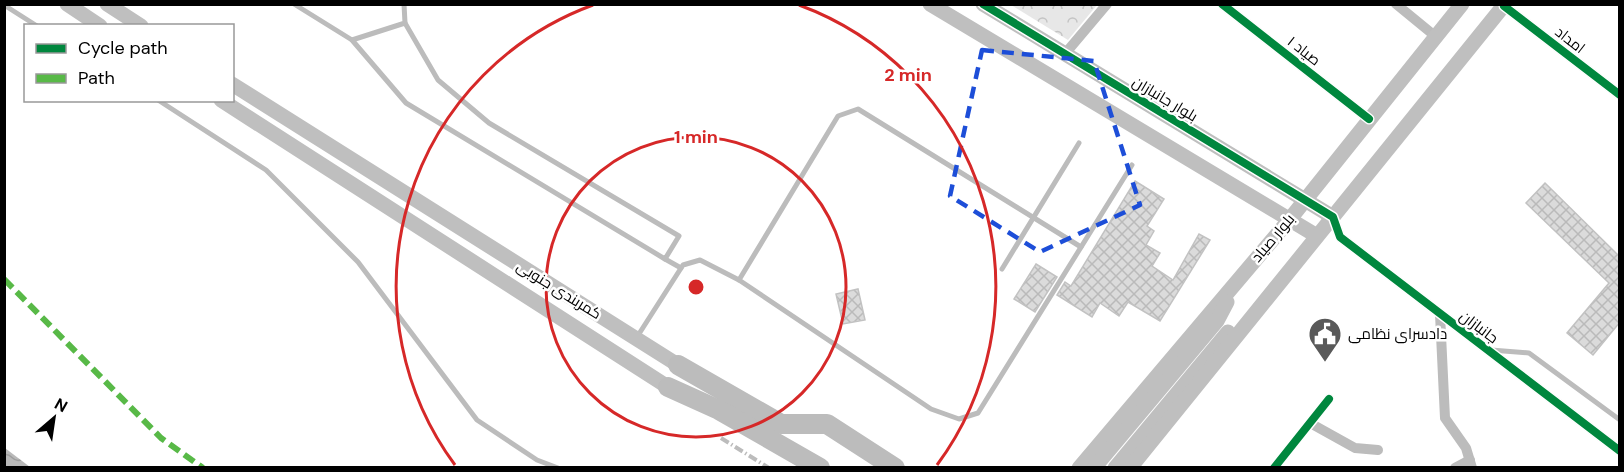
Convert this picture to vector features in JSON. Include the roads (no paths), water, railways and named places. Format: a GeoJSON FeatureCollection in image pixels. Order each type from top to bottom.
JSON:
{"type":"FeatureCollection","features":[{"type":"Feature","properties":{"kind":"highway","name":"کمربندی جنوبی"},"geometry":{"type":"LineString","coordinates":[[678,365],[724,402],[820,468]]}},
{"type":"Feature","properties":{"kind":"highway","name":"کمربندی جنوبی"},"geometry":{"type":"LineString","coordinates":[[668,387],[724,402],[781,424],[827,424],[896,468]]}},
{"type":"Feature","properties":{"kind":"main road"},"geometry":{"type":"LineString","coordinates":[[67,4],[97,24]]}},
{"type":"Feature","properties":{"kind":"main road"},"geometry":{"type":"LineString","coordinates":[[107,4],[138,24]]}},
{"type":"Feature","properties":{"kind":"main road"},"geometry":{"type":"LineString","coordinates":[[930,4],[1317,236]]}},
{"type":"Feature","properties":{"kind":"main road","name":"بلوار جانبازان"},"geometry":{"type":"LineString","coordinates":[[983,4],[1333,217]]}},
{"type":"Feature","properties":{"kind":"main road","name":"بلوار صیاد"},"geometry":{"type":"LineString","coordinates":[[1079,468],[1290,219],[1462,4]]}},
{"type":"Feature","properties":{"kind":"main road"},"geometry":{"type":"LineString","coordinates":[[1130,468],[1504,5]]}},
{"type":"Feature","properties":{"kind":"main road","name":"کمربندی جنوبی"},"geometry":{"type":"LineString","coordinates":[[234,85],[678,365]]}},
{"type":"Feature","properties":{"kind":"main road","name":"کمربندی جنوبی"},"geometry":{"type":"LineString","coordinates":[[224,102],[668,387]]}},
{"type":"Feature","properties":{"kind":"main road"},"geometry":{"type":"LineString","coordinates":[[1146,135],[1160,112]]}},
{"type":"Feature","properties":{"kind":"main road"},"geometry":{"type":"LineString","coordinates":[[526,294],[537,276]]}},
{"type":"Feature","properties":{"kind":"main road"},"geometry":{"type":"LineString","coordinates":[[1094,468],[1217,321],[1240,278]]}},
{"type":"Feature","properties":{"kind":"main road"},"geometry":{"type":"LineString","coordinates":[[1115,468],[1222,337],[1262,304]]}},
{"type":"Feature","properties":{"kind":"main road"},"geometry":{"type":"LineString","coordinates":[[624,358],[636,338]]}},
{"type":"Feature","properties":{"kind":"street"},"geometry":{"type":"LineString","coordinates":[[1064,55],[1107,4]]}},
{"type":"Feature","properties":{"kind":"street","name":"صیاد ۱"},"geometry":{"type":"LineString","coordinates":[[1222,4],[1369,119]]}},
{"type":"Feature","properties":{"kind":"street"},"geometry":{"type":"LineString","coordinates":[[1396,4],[1435,36]]}},
{"type":"Feature","properties":{"kind":"street","name":"امداد"},"geometry":{"type":"LineString","coordinates":[[1504,5],[1620,95]]}},
{"type":"Feature","properties":{"kind":"street"},"geometry":{"type":"LineString","coordinates":[[1317,236],[1340,237],[1333,217]]}},
{"type":"Feature","properties":{"kind":"street","name":"جانبازان"},"geometry":{"type":"LineString","coordinates":[[1340,237],[1620,451]]}},
{"type":"Feature","properties":{"kind":"street"},"geometry":{"type":"LineString","coordinates":[[1440,314],[1445,418],[1466,448],[1471,464],[1455,468]]}},
{"type":"Feature","properties":{"kind":"street"},"geometry":{"type":"LineString","coordinates":[[1274,468],[1329,399]]}},
{"type":"Feature","properties":{"kind":"street"},"geometry":{"type":"LineString","coordinates":[[1310,423],[1355,448],[1378,450]]}},
{"type":"Feature","properties":{"kind":"lane"},"geometry":{"type":"LineString","coordinates":[[294,4],[352,40],[406,103],[681,268]]}},
{"type":"Feature","properties":{"kind":"lane"},"geometry":{"type":"LineString","coordinates":[[404,4],[405,23],[438,80],[489,123],[679,236],[665,259]]}},
{"type":"Feature","properties":{"kind":"lane"},"geometry":{"type":"LineString","coordinates":[[4,5],[34,24]]}},
{"type":"Feature","properties":{"kind":"lane"},"geometry":{"type":"LineString","coordinates":[[352,40],[405,23]]}},
{"type":"Feature","properties":{"kind":"lane"},"geometry":{"type":"LineString","coordinates":[[161,102],[266,170],[358,262],[477,420],[537,460],[558,468]]}},
{"type":"Feature","properties":{"kind":"lane"},"geometry":{"type":"LineString","coordinates":[[739,280],[838,116],[858,109],[1081,247]]}},
{"type":"Feature","properties":{"kind":"lane"},"geometry":{"type":"LineString","coordinates":[[1002,269],[1079,143]]}},
{"type":"Feature","properties":{"kind":"lane"},"geometry":{"type":"LineString","coordinates":[[636,338],[681,268],[690,261],[700,260],[739,280],[931,410],[959,419],[978,413],[1132,165]]}},
{"type":"Feature","properties":{"kind":"lane"},"geometry":{"type":"LineString","coordinates":[[1488,350],[1529,353],[1620,420]]}},
{"type":"Feature","properties":{"kind":"water"},"geometry":{"type":"Polygon","coordinates":[[[5,448],[30,467],[5,467],[5,448]]]}},
{"type":"Feature","properties":{"kind":"railway"},"geometry":{"type":"LineString","coordinates":[[721,438],[769,468]]}},
{"type":"Feature","properties":{"kind":"place","name":"دادسرای نظامی"},"geometry":{"type":"Point","coordinates":[1325,363]}}]}
